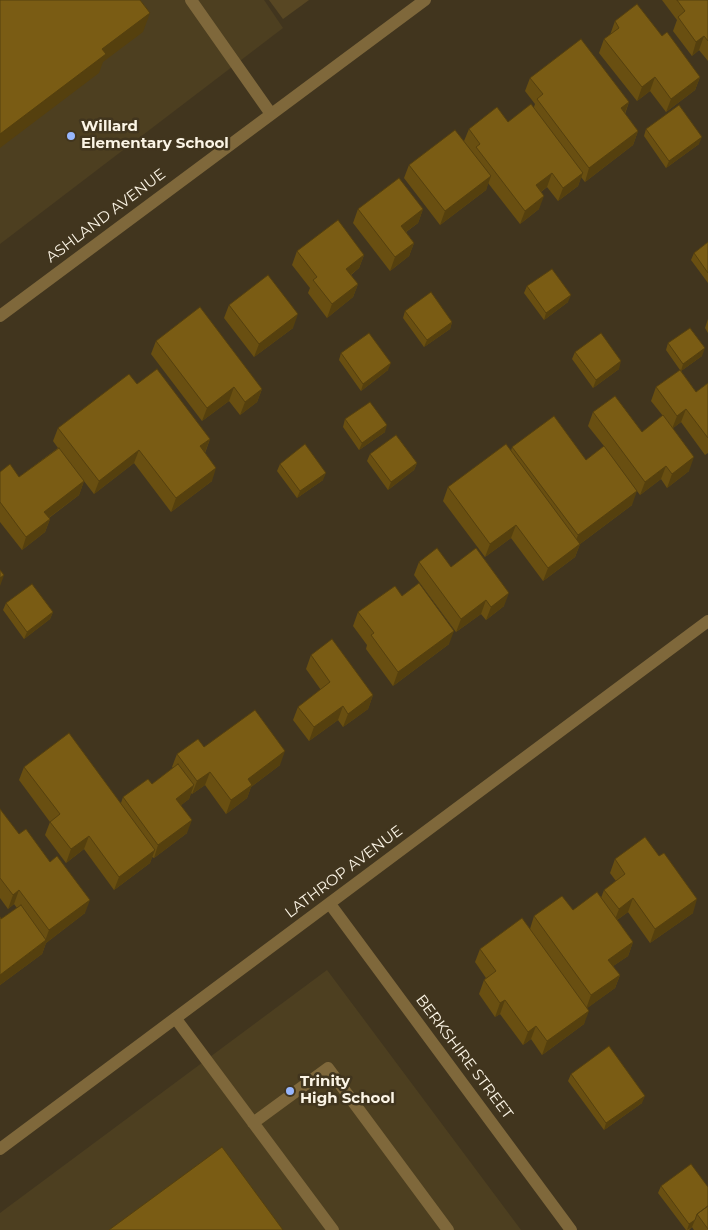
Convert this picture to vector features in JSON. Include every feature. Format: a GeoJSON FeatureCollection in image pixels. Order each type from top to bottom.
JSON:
{"type":"FeatureCollection","features":[{"type":"Feature","properties":{"kind":"street"},"geometry":{"type":"LineString","coordinates":[[191,0],[271,114]]}},
{"type":"Feature","properties":{"kind":"street","name":"ASHLAND AVENUE"},"geometry":{"type":"LineString","coordinates":[[0,316],[424,0]]}},
{"type":"Feature","properties":{"kind":"street","name":"LATHROP AVENUE"},"geometry":{"type":"LineString","coordinates":[[0,1149],[708,621]]}},
{"type":"Feature","properties":{"kind":"street","name":"BERKSHIRE STREET"},"geometry":{"type":"LineString","coordinates":[[330,904],[571,1230]]}},
{"type":"Feature","properties":{"kind":"street"},"geometry":{"type":"LineString","coordinates":[[176,1018],[333,1230]]}},
{"type":"Feature","properties":{"kind":"street"},"geometry":{"type":"LineString","coordinates":[[253,1123],[328,1068],[448,1230]]}},
{"type":"Feature","properties":{"kind":"shaded area","name":"Willard Elementary School"},"geometry":{"type":"Polygon","coordinates":[[[0,0],[264,0],[283,28],[0,244],[0,0]]]}},
{"type":"Feature","properties":{"kind":"shaded area"},"geometry":{"type":"Polygon","coordinates":[[[269,0],[309,0],[283,19],[269,0]]]}},
{"type":"Feature","properties":{"kind":"shaded area","name":"Trinity High School"},"geometry":{"type":"Polygon","coordinates":[[[327,970],[521,1230],[0,1230],[0,1213],[327,970]]]}},
{"type":"Feature","properties":{"kind":"building","name":"Willard Elementary School"},"geometry":{"type":"Polygon","coordinates":[[[0,0],[140,0],[150,13],[102,49],[106,54],[0,134],[0,0]]]}},
{"type":"Feature","properties":{"kind":"building"},"geometry":{"type":"Polygon","coordinates":[[[677,0],[708,0],[708,41],[704,36],[696,42],[678,17],[685,11],[677,0]]]}},
{"type":"Feature","properties":{"kind":"building"},"geometry":{"type":"Polygon","coordinates":[[[637,4],[662,36],[667,32],[700,77],[671,99],[655,77],[642,87],[604,39],[619,28],[615,21],[637,4]]]}},
{"type":"Feature","properties":{"kind":"building"},"geometry":{"type":"Polygon","coordinates":[[[581,39],[629,102],[621,108],[638,131],[589,168],[537,99],[543,94],[530,78],[581,39]]]}},
{"type":"Feature","properties":{"kind":"building"},"geometry":{"type":"Polygon","coordinates":[[[531,104],[583,173],[563,188],[552,173],[536,185],[544,196],[525,211],[476,147],[480,144],[469,129],[497,107],[508,122],[531,104]]]}},
{"type":"Feature","properties":{"kind":"building"},"geometry":{"type":"Polygon","coordinates":[[[679,105],[702,137],[669,161],[646,129],[679,105]]]}},
{"type":"Feature","properties":{"kind":"building"},"geometry":{"type":"Polygon","coordinates":[[[455,130],[491,176],[445,211],[409,165],[455,130]]]}},
{"type":"Feature","properties":{"kind":"building"},"geometry":{"type":"Polygon","coordinates":[[[399,178],[423,209],[401,226],[414,243],[395,257],[358,209],[399,178]]]}},
{"type":"Feature","properties":{"kind":"building"},"geometry":{"type":"Polygon","coordinates":[[[338,220],[364,255],[346,269],[358,284],[332,304],[313,280],[317,277],[297,251],[338,220]]]}},
{"type":"Feature","properties":{"kind":"building"},"geometry":{"type":"Polygon","coordinates":[[[708,242],[708,273],[694,253],[708,242]]]}},
{"type":"Feature","properties":{"kind":"building"},"geometry":{"type":"Polygon","coordinates":[[[552,269],[571,295],[546,313],[527,286],[552,269]]]}},
{"type":"Feature","properties":{"kind":"building"},"geometry":{"type":"Polygon","coordinates":[[[268,275],[298,314],[259,344],[229,305],[268,275]]]}},
{"type":"Feature","properties":{"kind":"building"},"geometry":{"type":"Polygon","coordinates":[[[431,292],[452,322],[427,340],[405,311],[431,292]]]}},
{"type":"Feature","properties":{"kind":"building"},"geometry":{"type":"Polygon","coordinates":[[[200,307],[262,389],[245,402],[234,387],[207,408],[156,341],[200,307]]]}},
{"type":"Feature","properties":{"kind":"building"},"geometry":{"type":"Polygon","coordinates":[[[690,328],[705,348],[683,364],[668,343],[690,328]]]}},
{"type":"Feature","properties":{"kind":"building"},"geometry":{"type":"Polygon","coordinates":[[[369,333],[391,363],[363,384],[341,353],[369,333]]]}},
{"type":"Feature","properties":{"kind":"building"},"geometry":{"type":"Polygon","coordinates":[[[601,333],[621,361],[596,380],[575,352],[601,333]]]}},
{"type":"Feature","properties":{"kind":"building"},"geometry":{"type":"Polygon","coordinates":[[[157,369],[210,439],[200,446],[216,468],[176,498],[139,450],[99,481],[58,428],[129,374],[137,384],[157,369]]]}},
{"type":"Feature","properties":{"kind":"building"},"geometry":{"type":"Polygon","coordinates":[[[680,370],[696,392],[708,383],[708,438],[686,409],[677,416],[656,387],[680,370]]]}},
{"type":"Feature","properties":{"kind":"building"},"geometry":{"type":"Polygon","coordinates":[[[615,396],[642,432],[663,415],[694,457],[672,474],[666,466],[645,482],[593,412],[615,396]]]}},
{"type":"Feature","properties":{"kind":"building"},"geometry":{"type":"Polygon","coordinates":[[[370,402],[387,425],[362,443],[345,419],[370,402]]]}},
{"type":"Feature","properties":{"kind":"building"},"geometry":{"type":"Polygon","coordinates":[[[554,416],[586,460],[604,446],[637,491],[578,535],[512,447],[554,416]]]}},
{"type":"Feature","properties":{"kind":"building"},"geometry":{"type":"Polygon","coordinates":[[[396,435],[417,463],[391,482],[370,454],[396,435]]]}},
{"type":"Feature","properties":{"kind":"building"},"geometry":{"type":"Polygon","coordinates":[[[305,444],[326,473],[300,491],[280,464],[305,444]]]}},
{"type":"Feature","properties":{"kind":"building"},"geometry":{"type":"Polygon","coordinates":[[[506,444],[580,544],[548,568],[516,525],[490,544],[448,487],[506,444]]]}},
{"type":"Feature","properties":{"kind":"building"},"geometry":{"type":"Polygon","coordinates":[[[59,448],[84,481],[44,512],[50,519],[26,537],[0,502],[0,472],[10,464],[19,477],[59,448]]]}},
{"type":"Feature","properties":{"kind":"building"},"geometry":{"type":"Polygon","coordinates":[[[437,548],[451,567],[476,548],[509,593],[491,607],[486,600],[461,619],[419,562],[437,548]]]}},
{"type":"Feature","properties":{"kind":"building"},"geometry":{"type":"Polygon","coordinates":[[[0,570],[4,575],[0,578],[0,570]]]}},
{"type":"Feature","properties":{"kind":"building"},"geometry":{"type":"Polygon","coordinates":[[[419,583],[454,631],[398,672],[371,635],[374,633],[358,612],[395,586],[402,596],[419,583]]]}},
{"type":"Feature","properties":{"kind":"building"},"geometry":{"type":"Polygon","coordinates":[[[32,584],[53,612],[27,632],[6,603],[32,584]]]}},
{"type":"Feature","properties":{"kind":"building"},"geometry":{"type":"Polygon","coordinates":[[[332,639],[373,695],[348,714],[343,706],[314,727],[298,707],[330,682],[311,655],[332,639]]]}},
{"type":"Feature","properties":{"kind":"building"},"geometry":{"type":"Polygon","coordinates":[[[255,710],[285,751],[248,779],[252,785],[231,800],[210,772],[197,781],[177,754],[198,739],[204,747],[255,710]]]}},
{"type":"Feature","properties":{"kind":"building"},"geometry":{"type":"Polygon","coordinates":[[[69,733],[155,850],[119,877],[89,836],[71,849],[50,822],[60,814],[24,767],[69,733]]]}},
{"type":"Feature","properties":{"kind":"building"},"geometry":{"type":"Polygon","coordinates":[[[178,764],[194,785],[176,799],[192,820],[158,845],[123,797],[148,779],[152,784],[178,764]]]}},
{"type":"Feature","properties":{"kind":"building"},"geometry":{"type":"Polygon","coordinates":[[[0,809],[19,834],[26,829],[50,862],[57,856],[90,900],[49,930],[19,890],[13,895],[0,878],[0,809]]]}},
{"type":"Feature","properties":{"kind":"building"},"geometry":{"type":"Polygon","coordinates":[[[645,837],[659,856],[664,853],[697,899],[655,929],[633,898],[619,909],[604,890],[625,874],[615,859],[645,837]]]}},
{"type":"Feature","properties":{"kind":"building"},"geometry":{"type":"Polygon","coordinates":[[[597,892],[633,942],[608,960],[620,975],[591,995],[534,916],[562,896],[573,910],[597,892]]]}},
{"type":"Feature","properties":{"kind":"building"},"geometry":{"type":"Polygon","coordinates":[[[21,905],[46,940],[0,975],[0,917],[1,919],[21,905]]]}},
{"type":"Feature","properties":{"kind":"building"},"geometry":{"type":"Polygon","coordinates":[[[522,918],[589,1011],[547,1041],[536,1026],[528,1032],[505,1000],[500,1003],[484,980],[496,971],[480,949],[522,918]]]}},
{"type":"Feature","properties":{"kind":"building"},"geometry":{"type":"Polygon","coordinates":[[[609,1046],[645,1096],[606,1123],[571,1074],[609,1046]]]}},
{"type":"Feature","properties":{"kind":"building"},"geometry":{"type":"Polygon","coordinates":[[[222,1147],[283,1230],[109,1230],[222,1147]]]}},
{"type":"Feature","properties":{"kind":"building"},"geometry":{"type":"Polygon","coordinates":[[[691,1164],[708,1187],[708,1206],[697,1214],[695,1220],[689,1224],[661,1186],[691,1164]]]}},
{"type":"Feature","properties":{"kind":"building"},"geometry":{"type":"Polygon","coordinates":[[[708,1206],[708,1229],[697,1214],[708,1206]]]}},
{"type":"Feature","properties":{"kind":"place","name":"Willard Elementary School"},"geometry":{"type":"Point","coordinates":[71,136]}},
{"type":"Feature","properties":{"kind":"place","name":"Trinity High School"},"geometry":{"type":"Point","coordinates":[290,1091]}}]}
